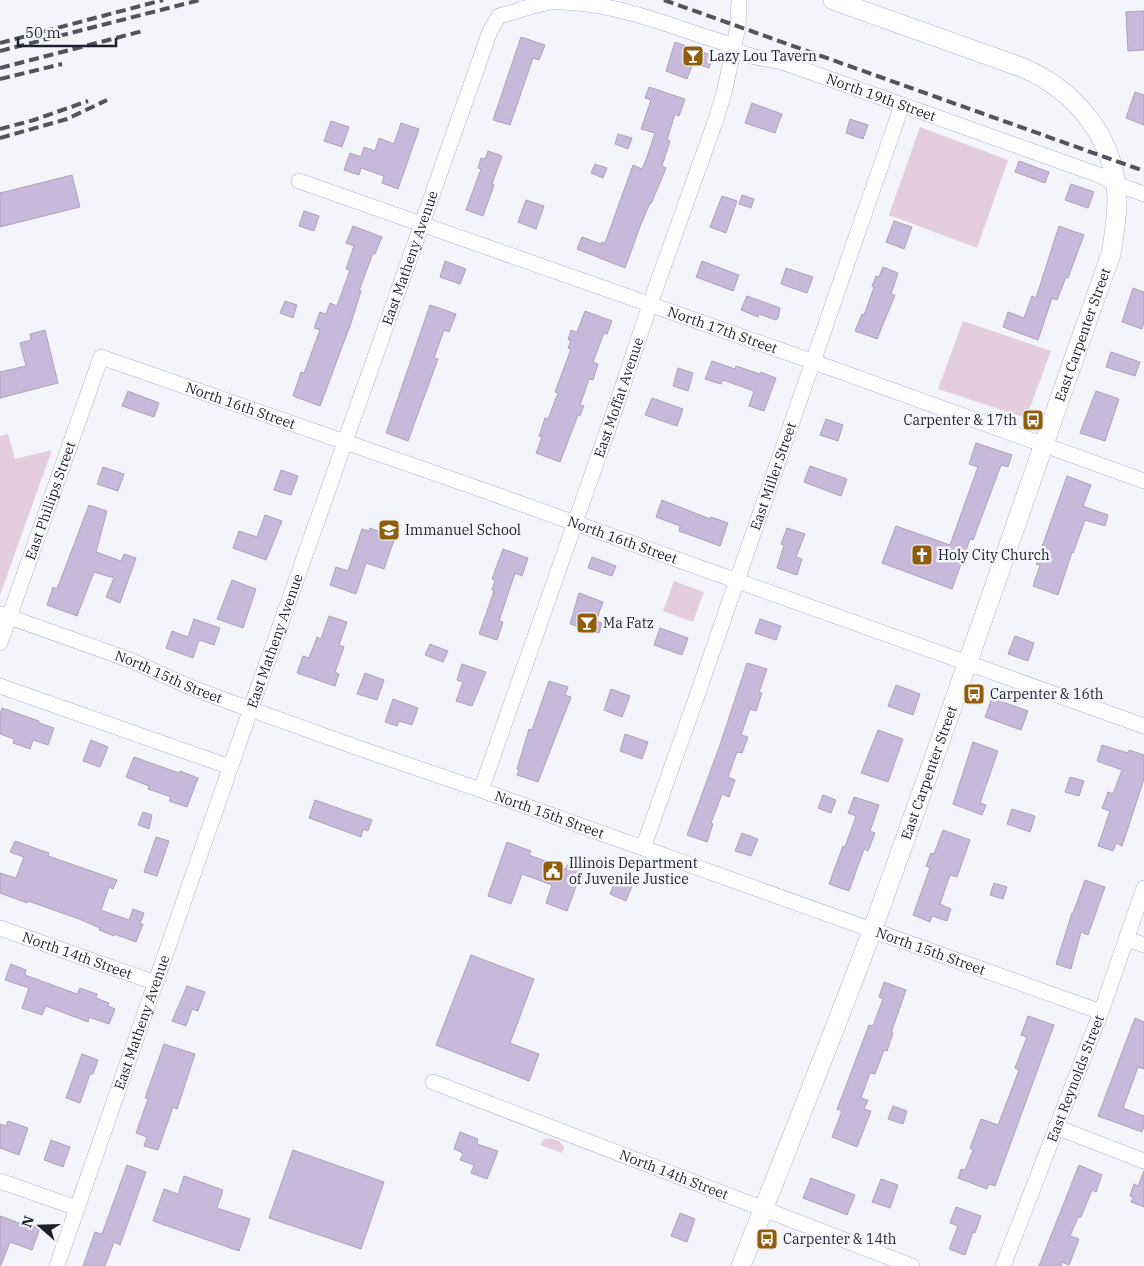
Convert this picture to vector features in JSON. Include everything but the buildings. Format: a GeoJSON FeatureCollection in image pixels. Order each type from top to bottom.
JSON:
{"type":"FeatureCollection","features":[{"type":"Feature","properties":{"kind":"street","name":"East Moffat Avenue"},"geometry":{"type":"LineString","coordinates":[[481,790],[724,93],[738,26],[739,0]]}},
{"type":"Feature","properties":{"kind":"street","name":"East Carpenter Street"},"geometry":{"type":"LineString","coordinates":[[741,1266],[872,930],[968,663],[1111,254],[1116,219],[1116,184],[1105,143],[1085,114],[1065,93],[1035,72],[833,0]]}},
{"type":"Feature","properties":{"kind":"street","name":"North 19th Street"},"geometry":{"type":"LineString","coordinates":[[499,16],[550,2],[570,2],[612,7],[634,12],[725,43],[733,50],[748,56],[782,62],[1099,175],[1116,184],[1144,194]]}},
{"type":"Feature","properties":{"kind":"street","name":"East Matheny Avenue"},"geometry":{"type":"LineString","coordinates":[[57,1266],[230,767],[490,30],[499,16]]}},
{"type":"Feature","properties":{"kind":"street","name":"East Miller Street"},"geometry":{"type":"LineString","coordinates":[[643,848],[902,105]]}},
{"type":"Feature","properties":{"kind":"street","name":"North 17th Street"},"geometry":{"type":"LineString","coordinates":[[299,181],[814,362],[1144,481]]}},
{"type":"Feature","properties":{"kind":"street","name":"North 16th Street"},"geometry":{"type":"LineString","coordinates":[[101,357],[1144,726]]}},
{"type":"Feature","properties":{"kind":"street","name":"East Phillips Street"},"geometry":{"type":"LineString","coordinates":[[0,643],[5,615],[101,357]]}},
{"type":"Feature","properties":{"kind":"street","name":"North 15th Street"},"geometry":{"type":"LineString","coordinates":[[5,615],[109,652],[190,687],[1101,1012]]}},
{"type":"Feature","properties":{"kind":"street"},"geometry":{"type":"LineString","coordinates":[[0,686],[230,767]]}},
{"type":"Feature","properties":{"kind":"street","name":"East Reynolds Street"},"geometry":{"type":"LineString","coordinates":[[1003,1266],[1101,1012],[1144,888]]}},
{"type":"Feature","properties":{"kind":"street","name":"North 14th Street"},"geometry":{"type":"LineString","coordinates":[[0,928],[156,983]]}},
{"type":"Feature","properties":{"kind":"street"},"geometry":{"type":"LineString","coordinates":[[1126,938],[1144,945]]}},
{"type":"Feature","properties":{"kind":"street","name":"North 14th Street"},"geometry":{"type":"LineString","coordinates":[[433,1082],[912,1266]]}},
{"type":"Feature","properties":{"kind":"street"},"geometry":{"type":"LineString","coordinates":[[1056,1128],[1144,1161]]}},
{"type":"Feature","properties":{"kind":"street"},"geometry":{"type":"LineString","coordinates":[[0,1180],[77,1208]]}},
{"type":"Feature","properties":{"kind":"shaded area"},"geometry":{"type":"Polygon","coordinates":[[[920,127],[1008,160],[977,248],[889,215],[920,127]]]}},
{"type":"Feature","properties":{"kind":"shaded area"},"geometry":{"type":"Polygon","coordinates":[[[963,321],[1051,351],[1026,418],[938,389],[963,321]]]}},
{"type":"Feature","properties":{"kind":"shaded area"},"geometry":{"type":"Polygon","coordinates":[[[8,434],[15,459],[52,450],[0,595],[0,436],[8,434]]]}},
{"type":"Feature","properties":{"kind":"shaded area"},"geometry":{"type":"Polygon","coordinates":[[[674,581],[704,592],[693,622],[663,611],[674,581]]]}},
{"type":"Feature","properties":{"kind":"shaded area"},"geometry":{"type":"Polygon","coordinates":[[[550,1138],[559,1141],[564,1147],[562,1153],[540,1145],[544,1139],[550,1138]]]}},
{"type":"Feature","properties":{"kind":"railway"},"geometry":{"type":"LineString","coordinates":[[0,43],[163,0]]}},
{"type":"Feature","properties":{"kind":"railway"},"geometry":{"type":"LineString","coordinates":[[0,51],[200,0]]}},
{"type":"Feature","properties":{"kind":"railway"},"geometry":{"type":"LineString","coordinates":[[664,0],[1144,171]]}},
{"type":"Feature","properties":{"kind":"railway"},"geometry":{"type":"LineString","coordinates":[[0,68],[143,31]]}},
{"type":"Feature","properties":{"kind":"railway"},"geometry":{"type":"LineString","coordinates":[[0,79],[62,64]]}},
{"type":"Feature","properties":{"kind":"railway"},"geometry":{"type":"LineString","coordinates":[[0,138],[67,119],[107,100]]}},
{"type":"Feature","properties":{"kind":"railway"},"geometry":{"type":"LineString","coordinates":[[0,129],[34,120],[88,101]]}},
{"type":"Feature","properties":{"kind":"place","name":"Lazy Lou Tavern"},"geometry":{"type":"Point","coordinates":[693,56]}},
{"type":"Feature","properties":{"kind":"place","name":"Carpenter & 17th"},"geometry":{"type":"Point","coordinates":[1033,420]}},
{"type":"Feature","properties":{"kind":"place","name":"Immanuel School"},"geometry":{"type":"Point","coordinates":[389,530]}},
{"type":"Feature","properties":{"kind":"place","name":"Holy City Church"},"geometry":{"type":"Point","coordinates":[922,555]}},
{"type":"Feature","properties":{"kind":"place","name":"Ma Fatz"},"geometry":{"type":"Point","coordinates":[587,623]}},
{"type":"Feature","properties":{"kind":"place","name":"Carpenter & 16th"},"geometry":{"type":"Point","coordinates":[974,694]}},
{"type":"Feature","properties":{"kind":"place","name":"Illinois Department of Juvenile Justice"},"geometry":{"type":"Point","coordinates":[553,871]}},
{"type":"Feature","properties":{"kind":"place","name":"Carpenter & 14th"},"geometry":{"type":"Point","coordinates":[767,1239]}}]}
